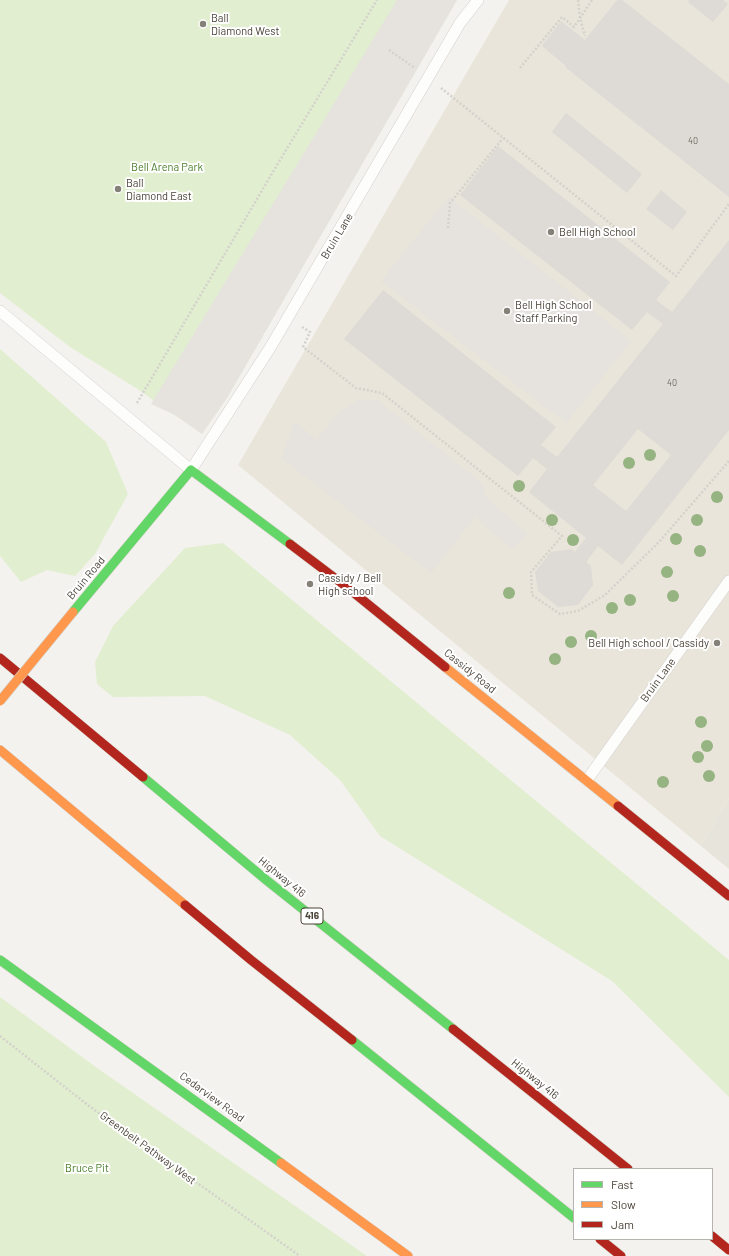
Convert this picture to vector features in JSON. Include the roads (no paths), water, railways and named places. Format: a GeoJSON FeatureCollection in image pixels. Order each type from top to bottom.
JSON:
{"type":"FeatureCollection","features":[{"type":"Feature","properties":{"kind":"main road","name":"Bruin Road"},"geometry":{"type":"LineString","coordinates":[[0,701],[191,470]]}},
{"type":"Feature","properties":{"kind":"main road","name":"Cassidy Road"},"geometry":{"type":"LineString","coordinates":[[191,470],[348,588],[729,896]]}},
{"type":"Feature","properties":{"kind":"main road","name":"Highway 416"},"geometry":{"type":"LineString","coordinates":[[0,658],[265,879],[627,1168]]}},
{"type":"Feature","properties":{"kind":"main road"},"geometry":{"type":"LineString","coordinates":[[0,750],[251,960],[573,1217]]}},
{"type":"Feature","properties":{"kind":"main road","name":"Cedarview Road"},"geometry":{"type":"LineString","coordinates":[[0,960],[104,1033],[408,1256]]}},
{"type":"Feature","properties":{"kind":"main road"},"geometry":{"type":"LineString","coordinates":[[713,1237],[729,1250]]}},
{"type":"Feature","properties":{"kind":"main road"},"geometry":{"type":"LineString","coordinates":[[601,1240],[621,1256]]}},
{"type":"Feature","properties":{"kind":"lane","name":"Bruin Lane"},"geometry":{"type":"LineString","coordinates":[[191,470],[270,348],[460,23],[478,0]]}},
{"type":"Feature","properties":{"kind":"lane"},"geometry":{"type":"LineString","coordinates":[[0,310],[191,470]]}},
{"type":"Feature","properties":{"kind":"lane","name":"Bruin Lane"},"geometry":{"type":"LineString","coordinates":[[586,780],[729,581]]}},
{"type":"Feature","properties":{"kind":"place","name":"Ball Diamond West"},"geometry":{"type":"Point","coordinates":[203,24]}},
{"type":"Feature","properties":{"kind":"place","name":"Ball Diamond East"},"geometry":{"type":"Point","coordinates":[118,189]}},
{"type":"Feature","properties":{"kind":"place","name":"Bell High School"},"geometry":{"type":"Point","coordinates":[551,232]}},
{"type":"Feature","properties":{"kind":"place","name":"Bell High School Staff Parking"},"geometry":{"type":"Point","coordinates":[507,311]}},
{"type":"Feature","properties":{"kind":"place","name":"Cassidy / Bell High school"},"geometry":{"type":"Point","coordinates":[310,584]}},
{"type":"Feature","properties":{"kind":"place","name":"Bell High school / Cassidy"},"geometry":{"type":"Point","coordinates":[717,643]}},
{"type":"Feature","properties":{"kind":"park label","name":"Bell Arena Park"},"geometry":{"type":"Point","coordinates":[167,167]}},
{"type":"Feature","properties":{"kind":"park label","name":"Bruce Pit"},"geometry":{"type":"Point","coordinates":[87,1168]}}]}
